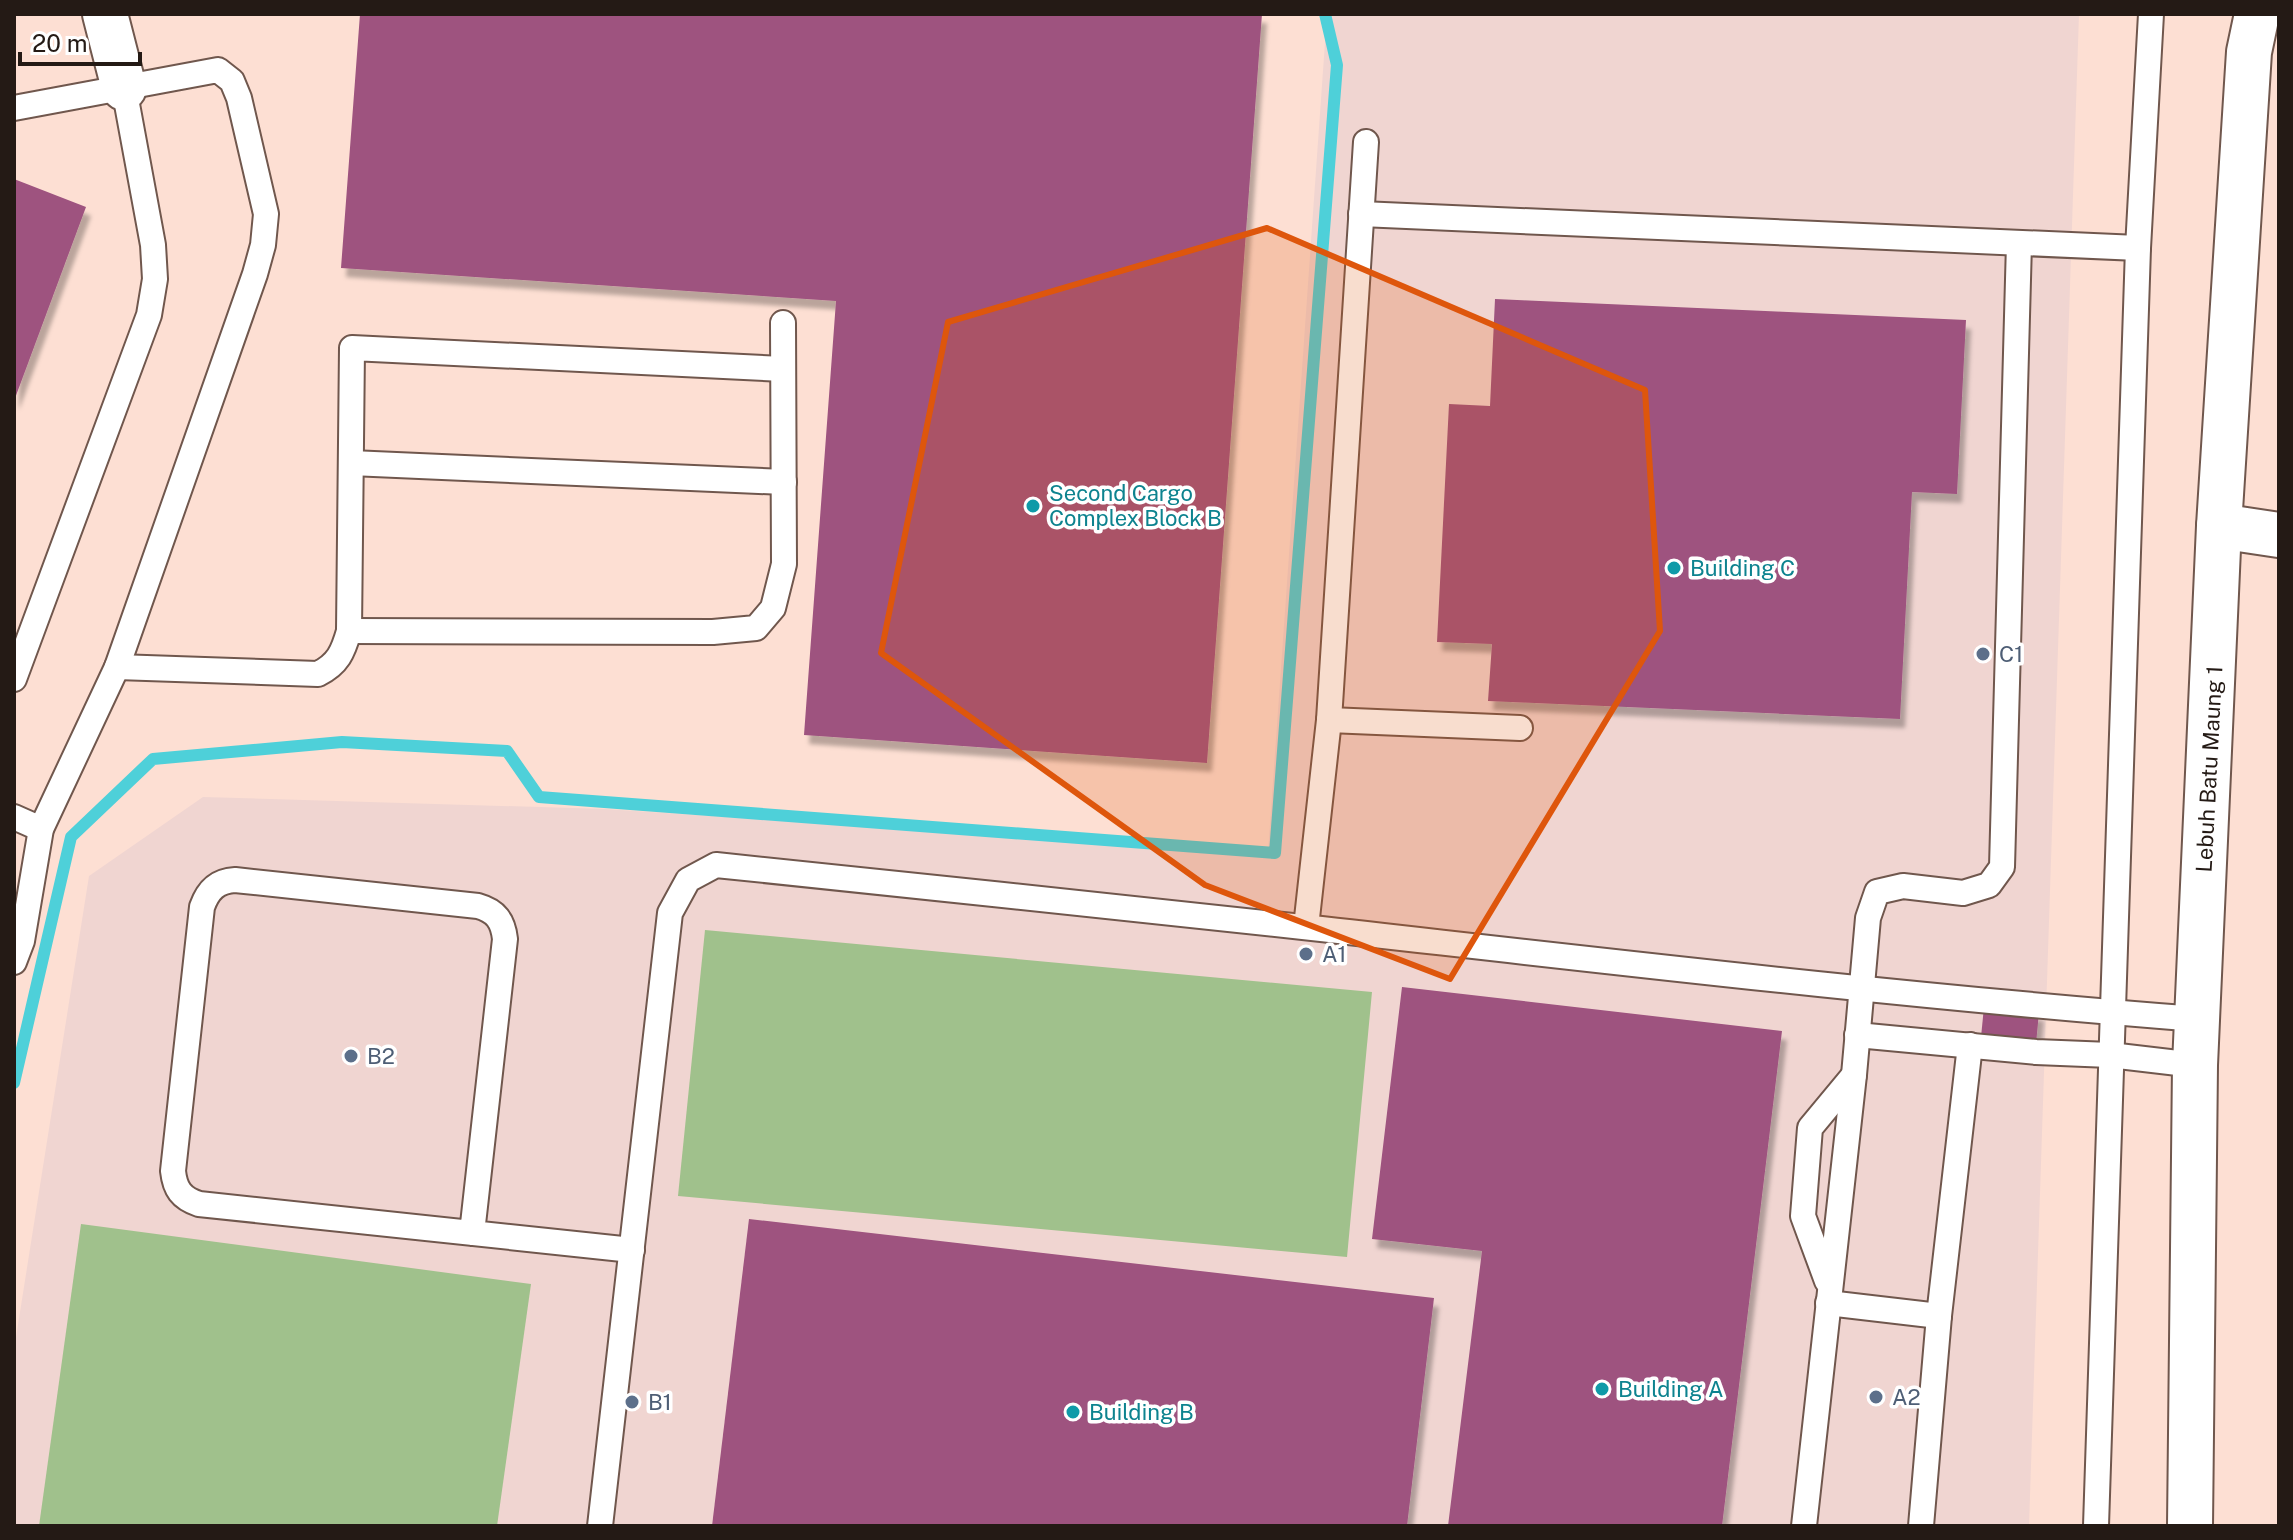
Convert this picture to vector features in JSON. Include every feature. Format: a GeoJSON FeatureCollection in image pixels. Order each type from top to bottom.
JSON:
{"type":"FeatureCollection","features":[{"type":"Feature","properties":{"kind":"street"},"geometry":{"type":"LineString","coordinates":[[105,14],[124,88]]}},
{"type":"Feature","properties":{"kind":"street","name":"Lebuh Batu Maung 1"},"geometry":{"type":"LineString","coordinates":[[2190,1526],[2197,1019],[2219,526],[2249,52],[2257,14]]}},
{"type":"Feature","properties":{"kind":"street"},"geometry":{"type":"LineString","coordinates":[[2219,526],[2279,535]]}},
{"type":"Feature","properties":{"kind":"lane"},"geometry":{"type":"LineString","coordinates":[[2096,1526],[2138,248],[2151,14]]}},
{"type":"Feature","properties":{"kind":"lane"},"geometry":{"type":"LineString","coordinates":[[14,108],[218,70],[232,81],[239,98],[266,214],[263,245],[255,274],[117,667],[41,829],[22,941],[14,962]]}},
{"type":"Feature","properties":{"kind":"lane"},"geometry":{"type":"LineString","coordinates":[[14,679],[149,315],[155,279],[153,245],[124,88]]}},
{"type":"Feature","properties":{"kind":"lane"},"geometry":{"type":"LineString","coordinates":[[1306,927],[1329,720],[1366,142]]}},
{"type":"Feature","properties":{"kind":"lane"},"geometry":{"type":"LineString","coordinates":[[1361,214],[2138,248]]}},
{"type":"Feature","properties":{"kind":"lane"},"geometry":{"type":"LineString","coordinates":[[1804,1526],[1854,1075],[1868,918],[1877,892],[1903,886],[1963,893],[1989,885],[2002,867],[2019,243]]}},
{"type":"Feature","properties":{"kind":"lane"},"geometry":{"type":"LineString","coordinates":[[349,631],[713,632],[756,628],[773,608],[784,564],[783,323]]}},
{"type":"Feature","properties":{"kind":"lane"},"geometry":{"type":"LineString","coordinates":[[117,667],[318,674],[333,666],[343,653],[349,631],[352,348],[783,369]]}},
{"type":"Feature","properties":{"kind":"lane"},"geometry":{"type":"LineString","coordinates":[[351,463],[784,482]]}},
{"type":"Feature","properties":{"kind":"lane"},"geometry":{"type":"LineString","coordinates":[[1329,720],[1520,728]]}},
{"type":"Feature","properties":{"kind":"lane"},"geometry":{"type":"LineString","coordinates":[[14,817],[41,829]]}},
{"type":"Feature","properties":{"kind":"lane"},"geometry":{"type":"LineString","coordinates":[[600,1526],[670,913],[688,880],[716,865],[1861,990],[2197,1019]]}},
{"type":"Feature","properties":{"kind":"lane"},"geometry":{"type":"LineString","coordinates":[[472,1233],[505,939],[504,927],[498,917],[490,909],[478,906],[311,888],[235,880],[224,881],[214,887],[206,895],[201,923],[173,1171],[179,1193],[199,1204],[632,1250]]}},
{"type":"Feature","properties":{"kind":"lane"},"geometry":{"type":"LineString","coordinates":[[1857,1035],[2036,1052],[2110,1055],[2195,1065]]}},
{"type":"Feature","properties":{"kind":"lane"},"geometry":{"type":"LineString","coordinates":[[1921,1526],[1939,1316],[1970,1045]]}},
{"type":"Feature","properties":{"kind":"lane"},"geometry":{"type":"LineString","coordinates":[[1829,1295],[1803,1216],[1810,1128],[1854,1075]]}},
{"type":"Feature","properties":{"kind":"lane"},"geometry":{"type":"LineString","coordinates":[[1829,1295],[1939,1316]]}},
{"type":"Feature","properties":{"kind":"highlighted area"},"geometry":{"type":"Polygon","coordinates":[[[1267,228],[1645,390],[1660,631],[1450,979],[1205,885],[881,653],[948,322],[1267,228]]]}},
{"type":"Feature","properties":{"kind":"shaded area"},"geometry":{"type":"Polygon","coordinates":[[[1327,14],[2079,14],[2029,1526],[14,1526],[14,1350],[89,876],[203,797],[605,809],[1268,853],[1327,14]]]}},
{"type":"Feature","properties":{"kind":"green space"},"geometry":{"type":"Polygon","coordinates":[[[705,930],[1372,992],[1347,1257],[678,1196],[705,930]]]}},
{"type":"Feature","properties":{"kind":"green space"},"geometry":{"type":"Polygon","coordinates":[[[81,1224],[531,1284],[497,1526],[39,1526],[81,1224]]]}},
{"type":"Feature","properties":{"kind":"building","name":"Second Cargo Complex Block B"},"geometry":{"type":"Polygon","coordinates":[[[360,14],[1262,14],[1207,763],[804,735],[836,301],[341,268],[360,14]]]}},
{"type":"Feature","properties":{"kind":"building"},"geometry":{"type":"Polygon","coordinates":[[[14,179],[86,207],[14,401],[14,179]]]}},
{"type":"Feature","properties":{"kind":"building","name":"Building C"},"geometry":{"type":"Polygon","coordinates":[[[1495,299],[1966,320],[1957,494],[1912,492],[1900,719],[1488,701],[1492,644],[1437,642],[1449,404],[1490,406],[1495,299]]]}},
{"type":"Feature","properties":{"kind":"building","name":"Building A"},"geometry":{"type":"Polygon","coordinates":[[[1402,987],[1782,1031],[1722,1526],[1448,1526],[1482,1251],[1372,1239],[1402,987]]]}},
{"type":"Feature","properties":{"kind":"building"},"geometry":{"type":"Polygon","coordinates":[[[1984,1007],[2039,1012],[2036,1044],[1981,1037],[1984,1007]]]}},
{"type":"Feature","properties":{"kind":"building","name":"Building B"},"geometry":{"type":"Polygon","coordinates":[[[749,1219],[1434,1298],[1407,1526],[712,1526],[749,1219]]]}},
{"type":"Feature","properties":{"kind":"waterway"},"geometry":{"type":"LineString","coordinates":[[14,1083],[71,837],[153,759],[342,742],[507,751],[539,797],[1275,853],[1337,65],[1325,14]]}},
{"type":"Feature","properties":{"kind":"place","name":"Second Cargo Complex Block B"},"geometry":{"type":"Point","coordinates":[1033,506]}},
{"type":"Feature","properties":{"kind":"place","name":"Building C"},"geometry":{"type":"Point","coordinates":[1674,568]}},
{"type":"Feature","properties":{"kind":"place","name":"C1"},"geometry":{"type":"Point","coordinates":[1983,654]}},
{"type":"Feature","properties":{"kind":"place","name":"A1"},"geometry":{"type":"Point","coordinates":[1306,954]}},
{"type":"Feature","properties":{"kind":"place","name":"B2"},"geometry":{"type":"Point","coordinates":[351,1056]}},
{"type":"Feature","properties":{"kind":"place","name":"Building A"},"geometry":{"type":"Point","coordinates":[1602,1389]}},
{"type":"Feature","properties":{"kind":"place","name":"A2"},"geometry":{"type":"Point","coordinates":[1876,1397]}},
{"type":"Feature","properties":{"kind":"place","name":"B1"},"geometry":{"type":"Point","coordinates":[632,1402]}},
{"type":"Feature","properties":{"kind":"place","name":"Building B"},"geometry":{"type":"Point","coordinates":[1073,1412]}}]}
